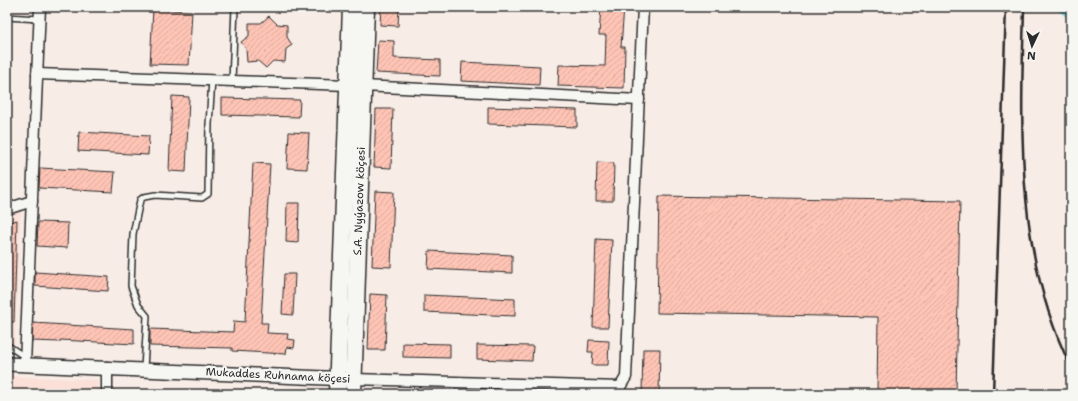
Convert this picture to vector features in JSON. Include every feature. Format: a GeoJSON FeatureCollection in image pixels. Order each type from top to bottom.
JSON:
{"type":"FeatureCollection","features":[{"type":"Feature","properties":{"kind":"main road","name":"S.A. Nyýazow köçesi"},"geometry":{"type":"LineString","coordinates":[[351,7],[356,85]]}},
{"type":"Feature","properties":{"kind":"main road","name":"S.A. Nyýazow köçesi"},"geometry":{"type":"LineString","coordinates":[[345,386],[356,85],[366,7]]}},
{"type":"Feature","properties":{"kind":"street"},"geometry":{"type":"LineString","coordinates":[[25,360],[40,7]]}},
{"type":"Feature","properties":{"kind":"street"},"geometry":{"type":"LineString","coordinates":[[620,390],[626,377],[644,7]]}},
{"type":"Feature","properties":{"kind":"street"},"geometry":{"type":"LineString","coordinates":[[37,74],[356,85],[639,100]]}},
{"type":"Feature","properties":{"kind":"street"},"geometry":{"type":"LineString","coordinates":[[7,209],[32,201]]}},
{"type":"Feature","properties":{"kind":"street","name":"Mukaddes Ruhnama köçesi"},"geometry":{"type":"LineString","coordinates":[[7,364],[25,360],[345,386],[501,383],[620,390]]}},
{"type":"Feature","properties":{"kind":"street"},"geometry":{"type":"LineString","coordinates":[[107,367],[107,394]]}},
{"type":"Feature","properties":{"kind":"lane"},"geometry":{"type":"LineString","coordinates":[[232,81],[235,7]]}},
{"type":"Feature","properties":{"kind":"lane"},"geometry":{"type":"LineString","coordinates":[[7,17],[39,19]]}},
{"type":"Feature","properties":{"kind":"lane"},"geometry":{"type":"LineString","coordinates":[[144,369],[148,316],[138,304],[130,286],[133,234],[140,200],[148,195],[202,198],[208,194],[209,124],[212,80]]}},
{"type":"Feature","properties":{"kind":"lane"},"geometry":{"type":"LineString","coordinates":[[7,345],[25,360]]}},
{"type":"Feature","properties":{"kind":"lane"},"geometry":{"type":"LineString","coordinates":[[501,383],[501,394]]}},
{"type":"Feature","properties":{"kind":"shaded area"},"geometry":{"type":"Polygon","coordinates":[[[21,210],[14,350],[7,350],[7,214],[21,210]]]}},
{"type":"Feature","properties":{"kind":"shaded area"},"geometry":{"type":"Polygon","coordinates":[[[7,376],[98,380],[97,394],[7,394],[7,376]]]}},
{"type":"Feature","properties":{"kind":"building"},"geometry":{"type":"Polygon","coordinates":[[[381,7],[399,7],[398,26],[380,25],[381,7]]]}},
{"type":"Feature","properties":{"kind":"building"},"geometry":{"type":"Polygon","coordinates":[[[601,7],[624,7],[621,47],[625,47],[624,88],[558,86],[559,65],[605,66],[606,35],[599,35],[601,7]]]}},
{"type":"Feature","properties":{"kind":"building"},"geometry":{"type":"Polygon","coordinates":[[[153,9],[192,11],[189,65],[150,64],[153,9]]]}},
{"type":"Feature","properties":{"kind":"building"},"geometry":{"type":"Polygon","coordinates":[[[269,16],[277,24],[287,25],[287,37],[292,45],[286,49],[285,62],[273,61],[266,68],[258,61],[247,62],[246,49],[241,42],[249,36],[249,23],[261,23],[269,16]]]}},
{"type":"Feature","properties":{"kind":"building"},"geometry":{"type":"Polygon","coordinates":[[[378,40],[394,41],[394,58],[440,60],[440,76],[376,73],[378,40]]]}},
{"type":"Feature","properties":{"kind":"building"},"geometry":{"type":"Polygon","coordinates":[[[462,62],[540,66],[539,85],[461,81],[462,62]]]}},
{"type":"Feature","properties":{"kind":"building"},"geometry":{"type":"Polygon","coordinates":[[[172,96],[189,97],[186,172],[169,171],[172,96]]]}},
{"type":"Feature","properties":{"kind":"building"},"geometry":{"type":"Polygon","coordinates":[[[222,98],[300,100],[299,117],[222,115],[222,98]]]}},
{"type":"Feature","properties":{"kind":"building"},"geometry":{"type":"Polygon","coordinates":[[[488,107],[577,110],[577,127],[488,124],[488,107]]]}},
{"type":"Feature","properties":{"kind":"building"},"geometry":{"type":"Polygon","coordinates":[[[376,109],[393,109],[391,168],[374,167],[376,109]]]}},
{"type":"Feature","properties":{"kind":"building"},"geometry":{"type":"Polygon","coordinates":[[[79,132],[149,136],[148,155],[78,151],[79,132]]]}},
{"type":"Feature","properties":{"kind":"building"},"geometry":{"type":"Polygon","coordinates":[[[289,132],[309,133],[307,169],[287,168],[289,132]]]}},
{"type":"Feature","properties":{"kind":"building"},"geometry":{"type":"Polygon","coordinates":[[[597,162],[614,163],[613,201],[596,201],[597,162]]]}},
{"type":"Feature","properties":{"kind":"building"},"geometry":{"type":"Polygon","coordinates":[[[253,163],[270,164],[261,323],[268,323],[267,333],[288,334],[287,339],[295,340],[294,348],[287,347],[286,354],[232,351],[232,348],[150,346],[150,329],[233,332],[234,321],[245,322],[253,163]]]}},
{"type":"Feature","properties":{"kind":"building"},"geometry":{"type":"Polygon","coordinates":[[[40,168],[115,172],[113,192],[39,188],[40,168]]]}},
{"type":"Feature","properties":{"kind":"building"},"geometry":{"type":"Polygon","coordinates":[[[375,191],[394,192],[391,267],[372,266],[375,191]]]}},
{"type":"Feature","properties":{"kind":"building"},"geometry":{"type":"Polygon","coordinates":[[[659,196],[960,201],[956,394],[877,394],[878,317],[657,313],[659,196]]]}},
{"type":"Feature","properties":{"kind":"building"},"geometry":{"type":"Polygon","coordinates":[[[287,203],[299,203],[298,243],[286,242],[287,203]]]}},
{"type":"Feature","properties":{"kind":"building"},"geometry":{"type":"Polygon","coordinates":[[[17,220],[14,322],[7,322],[7,223],[17,220]]]}},
{"type":"Feature","properties":{"kind":"building"},"geometry":{"type":"Polygon","coordinates":[[[38,222],[68,223],[67,248],[37,246],[38,222]]]}},
{"type":"Feature","properties":{"kind":"building"},"geometry":{"type":"Polygon","coordinates":[[[596,239],[612,240],[608,327],[593,327],[596,239]]]}},
{"type":"Feature","properties":{"kind":"building"},"geometry":{"type":"Polygon","coordinates":[[[429,251],[512,255],[512,273],[428,269],[429,251]]]}},
{"type":"Feature","properties":{"kind":"building"},"geometry":{"type":"Polygon","coordinates":[[[35,272],[109,277],[108,291],[35,286],[35,272]]]}},
{"type":"Feature","properties":{"kind":"building"},"geometry":{"type":"Polygon","coordinates":[[[284,274],[295,274],[293,315],[282,314],[284,274]]]}},
{"type":"Feature","properties":{"kind":"building"},"geometry":{"type":"Polygon","coordinates":[[[370,294],[387,295],[385,350],[368,350],[370,294]]]}},
{"type":"Feature","properties":{"kind":"building"},"geometry":{"type":"Polygon","coordinates":[[[424,295],[515,299],[515,316],[424,312],[424,295]]]}},
{"type":"Feature","properties":{"kind":"building"},"geometry":{"type":"Polygon","coordinates":[[[33,323],[134,329],[134,344],[60,340],[60,342],[32,341],[33,323]]]}},
{"type":"Feature","properties":{"kind":"building"},"geometry":{"type":"Polygon","coordinates":[[[589,340],[609,341],[608,365],[592,365],[593,352],[588,352],[589,340]]]}},
{"type":"Feature","properties":{"kind":"building"},"geometry":{"type":"Polygon","coordinates":[[[403,343],[450,344],[450,358],[403,357],[403,343]]]}},
{"type":"Feature","properties":{"kind":"building"},"geometry":{"type":"Polygon","coordinates":[[[477,345],[533,346],[532,361],[477,359],[477,345]]]}},
{"type":"Feature","properties":{"kind":"building"},"geometry":{"type":"Polygon","coordinates":[[[643,349],[660,349],[659,394],[642,394],[643,349]]]}},
{"type":"Feature","properties":{"kind":"waterway"},"geometry":{"type":"LineString","coordinates":[[1061,7],[1071,15]]}},
{"type":"Feature","properties":{"kind":"railway"},"geometry":{"type":"LineString","coordinates":[[993,394],[1006,7]]}},
{"type":"Feature","properties":{"kind":"railway"},"geometry":{"type":"LineString","coordinates":[[1024,7],[1022,99],[1025,191],[1031,236],[1040,281],[1053,324],[1071,367]]}}]}
